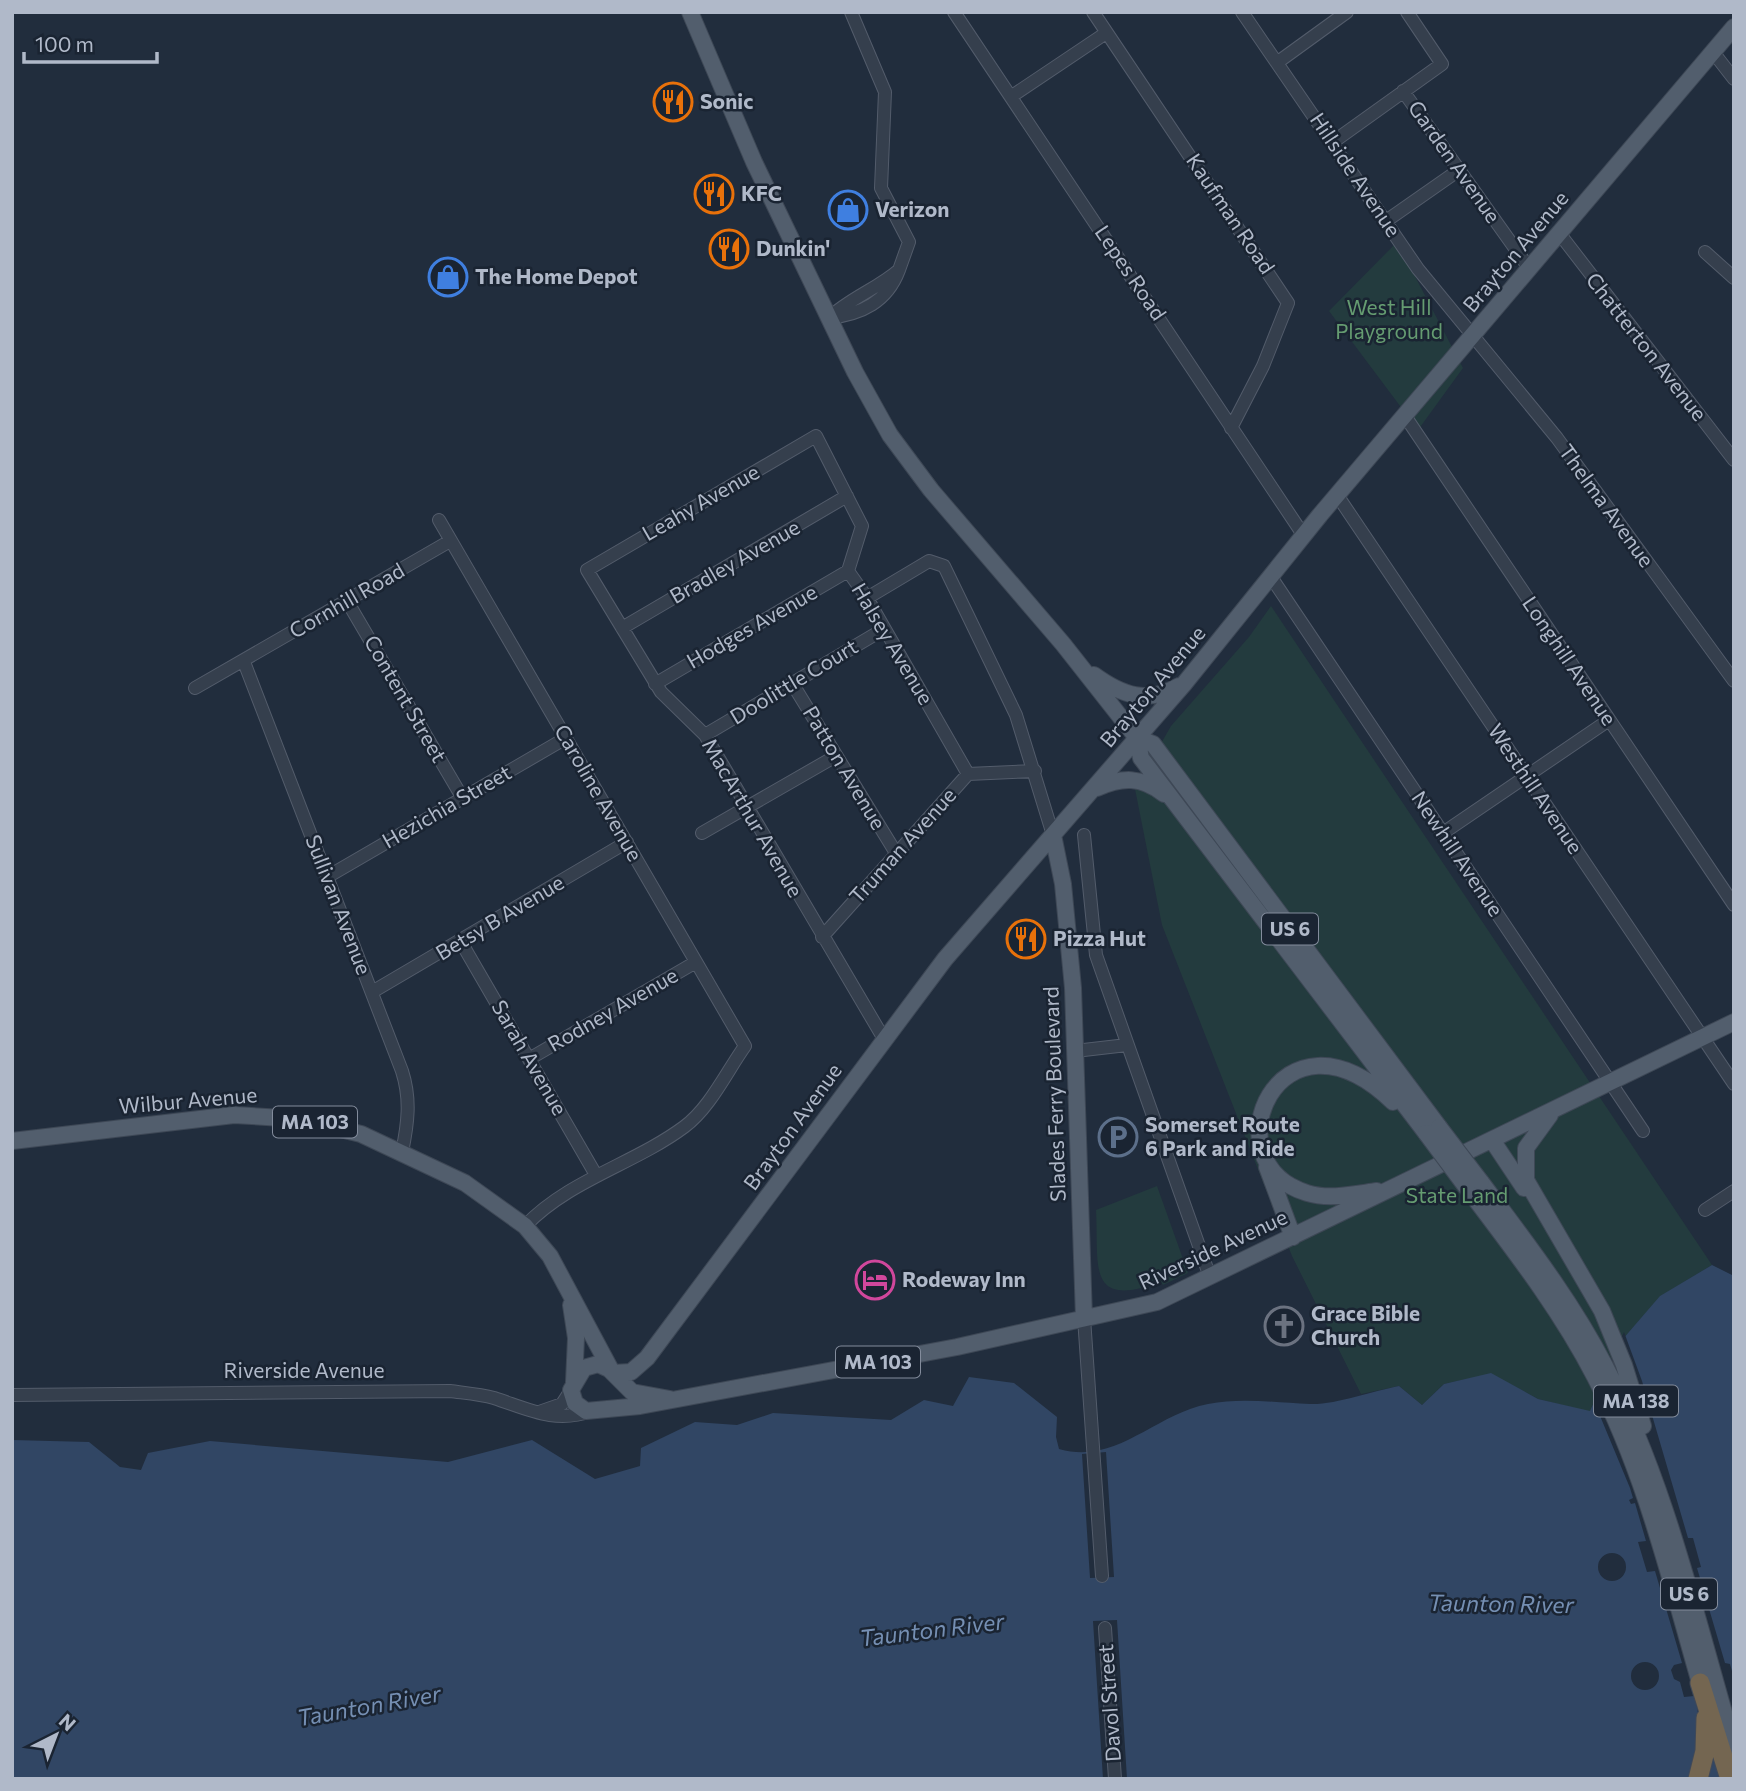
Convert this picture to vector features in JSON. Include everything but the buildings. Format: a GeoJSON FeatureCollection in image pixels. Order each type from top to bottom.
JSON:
{"type":"FeatureCollection","features":[{"type":"Feature","properties":{"kind":"highway","name":"US 6"},"geometry":{"type":"LineString","coordinates":[[1698,1779],[1706,1751],[1707,1727],[1700,1683]]}},
{"type":"Feature","properties":{"kind":"highway"},"geometry":{"type":"LineString","coordinates":[[1700,1683],[1730,1779]]}},
{"type":"Feature","properties":{"kind":"main road","name":"US 6"},"geometry":{"type":"LineString","coordinates":[[690,12],[740,132],[829,318],[862,385],[909,463],[1077,662],[1137,738],[1141,758],[1432,1130],[1598,1352],[1648,1462],[1734,1747]]}},
{"type":"Feature","properties":{"kind":"main road","name":"Brayton Avenue"},"geometry":{"type":"LineString","coordinates":[[613,1373],[631,1372],[647,1358],[946,959],[1184,684],[1337,495],[1734,27]]}},
{"type":"Feature","properties":{"kind":"main road"},"geometry":{"type":"LineString","coordinates":[[1077,662],[1108,685],[1134,696],[1153,697],[1184,684]]}},
{"type":"Feature","properties":{"kind":"main road","name":"US 6"},"geometry":{"type":"LineString","coordinates":[[1137,738],[1146,739],[1156,748],[1432,1130]]}},
{"type":"Feature","properties":{"kind":"main road"},"geometry":{"type":"LineString","coordinates":[[1092,790],[1121,779],[1137,779],[1158,789],[1178,807]]}},
{"type":"Feature","properties":{"kind":"main road","name":"Slades Ferry Boulevard"},"geometry":{"type":"LineString","coordinates":[[1053,835],[1063,884],[1070,941],[1084,1318]]}},
{"type":"Feature","properties":{"kind":"main road","name":"Riverside Avenue"},"geometry":{"type":"LineString","coordinates":[[593,1411],[957,1347],[1157,1302],[1734,1022]]}},
{"type":"Feature","properties":{"kind":"main road"},"geometry":{"type":"LineString","coordinates":[[1293,1237],[1262,1152],[1259,1126],[1270,1094],[1287,1076],[1319,1065],[1340,1067],[1366,1079],[1432,1130]]}},
{"type":"Feature","properties":{"kind":"main road","name":"MA 138"},"geometry":{"type":"LineString","coordinates":[[1556,1109],[1534,1134],[1524,1157],[1525,1180],[1584,1277],[1608,1324],[1628,1377],[1670,1531]]}},
{"type":"Feature","properties":{"kind":"main road","name":"Wilbur Avenue"},"geometry":{"type":"LineString","coordinates":[[12,1141],[223,1115],[299,1119],[341,1128],[402,1152],[465,1183],[525,1226],[544,1249],[564,1282],[613,1373]]}},
{"type":"Feature","properties":{"kind":"main road"},"geometry":{"type":"LineString","coordinates":[[1492,1140],[1545,1215]]}},
{"type":"Feature","properties":{"kind":"main road","name":"MA 138"},"geometry":{"type":"LineString","coordinates":[[1262,1152],[1279,1176],[1307,1193],[1343,1195],[1390,1190]]}},
{"type":"Feature","properties":{"kind":"main road","name":"Wilbur Avenue"},"geometry":{"type":"LineString","coordinates":[[564,1282],[575,1328],[573,1386]]}},
{"type":"Feature","properties":{"kind":"main road","name":"US 6"},"geometry":{"type":"LineString","coordinates":[[1556,1296],[1629,1451],[1700,1683]]}},
{"type":"Feature","properties":{"kind":"main road"},"geometry":{"type":"LineString","coordinates":[[591,1365],[602,1365],[613,1373],[616,1390],[593,1411],[578,1407],[573,1386],[580,1372],[591,1365]]}},
{"type":"Feature","properties":{"kind":"main road","name":"Riverside Avenue"},"geometry":{"type":"LineString","coordinates":[[613,1373],[632,1392],[670,1399]]}},
{"type":"Feature","properties":{"kind":"street"},"geometry":{"type":"LineString","coordinates":[[829,318],[845,303],[884,283],[899,270],[909,242],[881,188],[885,92],[851,12]]}},
{"type":"Feature","properties":{"kind":"street","name":"Lepes Road"},"geometry":{"type":"LineString","coordinates":[[954,12],[1304,536]]}},
{"type":"Feature","properties":{"kind":"street","name":"Kaufman Road"},"geometry":{"type":"LineString","coordinates":[[1093,12],[1288,303],[1263,366],[1231,428]]}},
{"type":"Feature","properties":{"kind":"street","name":"Hillside Avenue"},"geometry":{"type":"LineString","coordinates":[[1242,12],[1419,269],[1472,336]]}},
{"type":"Feature","properties":{"kind":"street"},"geometry":{"type":"LineString","coordinates":[[1278,62],[1347,12]]}},
{"type":"Feature","properties":{"kind":"street"},"geometry":{"type":"LineString","coordinates":[[1333,142],[1442,64],[1407,12]]}},
{"type":"Feature","properties":{"kind":"street"},"geometry":{"type":"LineString","coordinates":[[1012,96],[1106,33]]}},
{"type":"Feature","properties":{"kind":"street"},"geometry":{"type":"LineString","coordinates":[[1713,52],[1734,79]]}},
{"type":"Feature","properties":{"kind":"street","name":"Garden Avenue"},"geometry":{"type":"LineString","coordinates":[[1404,91],[1530,268]]}},
{"type":"Feature","properties":{"kind":"street"},"geometry":{"type":"LineString","coordinates":[[1386,221],[1459,170]]}},
{"type":"Feature","properties":{"kind":"street","name":"Chatterton Avenue"},"geometry":{"type":"LineString","coordinates":[[1559,233],[1734,460]]}},
{"type":"Feature","properties":{"kind":"street"},"geometry":{"type":"LineString","coordinates":[[1705,252],[1734,278]]}},
{"type":"Feature","properties":{"kind":"street","name":"Thelma Avenue"},"geometry":{"type":"LineString","coordinates":[[1472,336],[1558,438],[1734,681]]}},
{"type":"Feature","properties":{"kind":"street","name":"Longhill Avenue"},"geometry":{"type":"LineString","coordinates":[[1405,416],[1734,905]]}},
{"type":"Feature","properties":{"kind":"street","name":"Halsey Avenue"},"geometry":{"type":"LineString","coordinates":[[816,436],[862,526],[848,571],[867,598],[968,774]]}},
{"type":"Feature","properties":{"kind":"street","name":"Leahy Avenue"},"geometry":{"type":"LineString","coordinates":[[587,570],[816,436]]}},
{"type":"Feature","properties":{"kind":"street","name":"Westhill Avenue"},"geometry":{"type":"LineString","coordinates":[[1337,495],[1734,1084]]}},
{"type":"Feature","properties":{"kind":"street","name":"Bradley Avenue"},"geometry":{"type":"LineString","coordinates":[[622,628],[847,496]]}},
{"type":"Feature","properties":{"kind":"street","name":"Caroline Avenue"},"geometry":{"type":"LineString","coordinates":[[439,520],[746,1046],[686,1126],[596,1175]]}},
{"type":"Feature","properties":{"kind":"street","name":"Cornhill Road"},"geometry":{"type":"LineString","coordinates":[[195,688],[450,541]]}},
{"type":"Feature","properties":{"kind":"street","name":"Slades Ferry Boulevard"},"geometry":{"type":"LineString","coordinates":[[867,598],[928,562],[936,561],[945,568],[1007,695],[1035,771],[1053,835]]}},
{"type":"Feature","properties":{"kind":"street","name":"MacArthur Avenue"},"geometry":{"type":"LineString","coordinates":[[587,570],[655,684],[705,735],[884,1039]]}},
{"type":"Feature","properties":{"kind":"street","name":"Hodges Avenue"},"geometry":{"type":"LineString","coordinates":[[655,684],[848,571]]}},
{"type":"Feature","properties":{"kind":"street","name":"Newhill Avenue"},"geometry":{"type":"LineString","coordinates":[[1271,577],[1643,1131]]}},
{"type":"Feature","properties":{"kind":"street","name":"Content Street"},"geometry":{"type":"LineString","coordinates":[[347,601],[462,797]]}},
{"type":"Feature","properties":{"kind":"street","name":"Doolittle Court"},"geometry":{"type":"LineString","coordinates":[[705,735],[884,629]]}},
{"type":"Feature","properties":{"kind":"street","name":"Sullivan Avenue"},"geometry":{"type":"LineString","coordinates":[[244,662],[407,1085],[409,1119],[402,1152]]}},
{"type":"Feature","properties":{"kind":"street","name":"Patton Avenue"},"geometry":{"type":"LineString","coordinates":[[792,683],[896,853]]}},
{"type":"Feature","properties":{"kind":"street"},"geometry":{"type":"LineString","coordinates":[[1443,833],[1609,720]]}},
{"type":"Feature","properties":{"kind":"street","name":"Hezichia Street"},"geometry":{"type":"LineString","coordinates":[[327,877],[566,738]]}},
{"type":"Feature","properties":{"kind":"street"},"geometry":{"type":"LineString","coordinates":[[702,833],[836,756]]}},
{"type":"Feature","properties":{"kind":"street","name":"Truman Avenue"},"geometry":{"type":"LineString","coordinates":[[822,937],[968,774],[1035,771]]}},
{"type":"Feature","properties":{"kind":"street"},"geometry":{"type":"LineString","coordinates":[[1084,835],[1096,954],[1210,1277]]}},
{"type":"Feature","properties":{"kind":"street","name":"Betsy B Avenue"},"geometry":{"type":"LineString","coordinates":[[372,992],[627,842]]}},
{"type":"Feature","properties":{"kind":"street","name":"Sarah Avenue"},"geometry":{"type":"LineString","coordinates":[[461,942],[596,1175]]}},
{"type":"Feature","properties":{"kind":"street","name":"Rodney Avenue"},"geometry":{"type":"LineString","coordinates":[[529,1059],[696,962]]}},
{"type":"Feature","properties":{"kind":"street"},"geometry":{"type":"LineString","coordinates":[[1075,1051],[1094,1051],[1127,1045]]}},
{"type":"Feature","properties":{"kind":"street"},"geometry":{"type":"LineString","coordinates":[[525,1226],[536,1213],[596,1175]]}},
{"type":"Feature","properties":{"kind":"street"},"geometry":{"type":"LineString","coordinates":[[1705,1209],[1734,1191]]}},
{"type":"Feature","properties":{"kind":"street"},"geometry":{"type":"LineString","coordinates":[[1084,1318],[1102,1576]]}},
{"type":"Feature","properties":{"kind":"street"},"geometry":{"type":"LineString","coordinates":[[537,1413],[562,1404],[573,1386]]}},
{"type":"Feature","properties":{"kind":"street","name":"Riverside Avenue"},"geometry":{"type":"LineString","coordinates":[[12,1395],[450,1391],[485,1396],[558,1417],[593,1411]]}},
{"type":"Feature","properties":{"kind":"street","name":"Davol Street"},"geometry":{"type":"LineString","coordinates":[[1105,1628],[1115,1779]]}},
{"type":"Feature","properties":{"kind":"green space","name":"West Hill Playground"},"geometry":{"type":"Polygon","coordinates":[[[1397,242],[1463,368],[1418,430],[1329,311],[1397,242]]]}},
{"type":"Feature","properties":{"kind":"green space","name":"State Land"},"geometry":{"type":"Polygon","coordinates":[[[1271,606],[1712,1265],[1661,1296],[1622,1340],[1590,1412],[1538,1399],[1491,1374],[1444,1384],[1422,1405],[1399,1386],[1361,1394],[1292,1256],[1162,925],[1135,789],[1171,726],[1249,637],[1271,606]]]}},
{"type":"Feature","properties":{"kind":"green space"},"geometry":{"type":"Polygon","coordinates":[[[1157,1186],[1188,1273],[1163,1285],[1161,1282],[1137,1289],[1120,1290],[1108,1286],[1098,1265],[1096,1210],[1157,1186]]]}},
{"type":"Feature","properties":{"kind":"water","name":"Taunton River"},"geometry":{"type":"Polygon","coordinates":[[[1712,1265],[1734,1276],[1734,1779],[12,1779],[12,1440],[89,1442],[120,1467],[141,1470],[148,1453],[210,1441],[448,1462],[532,1440],[595,1479],[640,1466],[641,1448],[695,1422],[737,1425],[773,1413],[891,1420],[924,1400],[953,1406],[969,1377],[1014,1383],[1057,1417],[1056,1437],[1059,1449],[1080,1452],[1117,1445],[1170,1418],[1208,1404],[1246,1401],[1320,1404],[1399,1386],[1422,1405],[1444,1384],[1491,1373],[1538,1399],[1590,1411],[1622,1340],[1660,1296],[1712,1265]]]}},
{"type":"Feature","properties":{"kind":"pier"},"geometry":{"type":"Polygon","coordinates":[[[1624,1332],[1642,1381],[1688,1538],[1693,1538],[1701,1567],[1697,1568],[1725,1663],[1730,1664],[1734,1678],[1734,1779],[1715,1747],[1696,1764],[1699,1719],[1696,1702],[1694,1696],[1684,1697],[1680,1682],[1674,1679],[1671,1670],[1674,1665],[1682,1663],[1655,1571],[1647,1572],[1638,1542],[1646,1541],[1635,1503],[1631,1504],[1629,1500],[1633,1498],[1630,1488],[1593,1399],[1624,1332]]]}},
{"type":"Feature","properties":{"kind":"pier"},"geometry":{"type":"Polygon","coordinates":[[[1106,1452],[1114,1577],[1090,1578],[1082,1454],[1106,1452]]]}},
{"type":"Feature","properties":{"kind":"pier"},"geometry":{"type":"Polygon","coordinates":[[[1612,1553],[1622,1557],[1626,1567],[1622,1577],[1612,1581],[1602,1577],[1598,1567],[1602,1557],[1612,1553]]]}},
{"type":"Feature","properties":{"kind":"pier"},"geometry":{"type":"Polygon","coordinates":[[[1117,1620],[1127,1779],[1103,1779],[1093,1621],[1117,1620]]]}},
{"type":"Feature","properties":{"kind":"pier"},"geometry":{"type":"Polygon","coordinates":[[[1645,1662],[1655,1666],[1659,1676],[1655,1686],[1645,1690],[1635,1686],[1631,1676],[1635,1666],[1645,1662]]]}},
{"type":"Feature","properties":{"kind":"place","name":"Sonic"},"geometry":{"type":"Point","coordinates":[673,102]}},
{"type":"Feature","properties":{"kind":"place","name":"KFC"},"geometry":{"type":"Point","coordinates":[714,194]}},
{"type":"Feature","properties":{"kind":"place","name":"Verizon"},"geometry":{"type":"Point","coordinates":[848,210]}},
{"type":"Feature","properties":{"kind":"place","name":"Dunkin'"},"geometry":{"type":"Point","coordinates":[729,249]}},
{"type":"Feature","properties":{"kind":"place","name":"The Home Depot"},"geometry":{"type":"Point","coordinates":[448,277]}},
{"type":"Feature","properties":{"kind":"place","name":"Pizza Hut"},"geometry":{"type":"Point","coordinates":[1026,939]}},
{"type":"Feature","properties":{"kind":"place","name":"Somerset Route 6 Park and Ride"},"geometry":{"type":"Point","coordinates":[1118,1137]}},
{"type":"Feature","properties":{"kind":"place","name":"Rodeway Inn"},"geometry":{"type":"Point","coordinates":[875,1280]}},
{"type":"Feature","properties":{"kind":"place","name":"Grace Bible Church"},"geometry":{"type":"Point","coordinates":[1284,1326]}}]}
